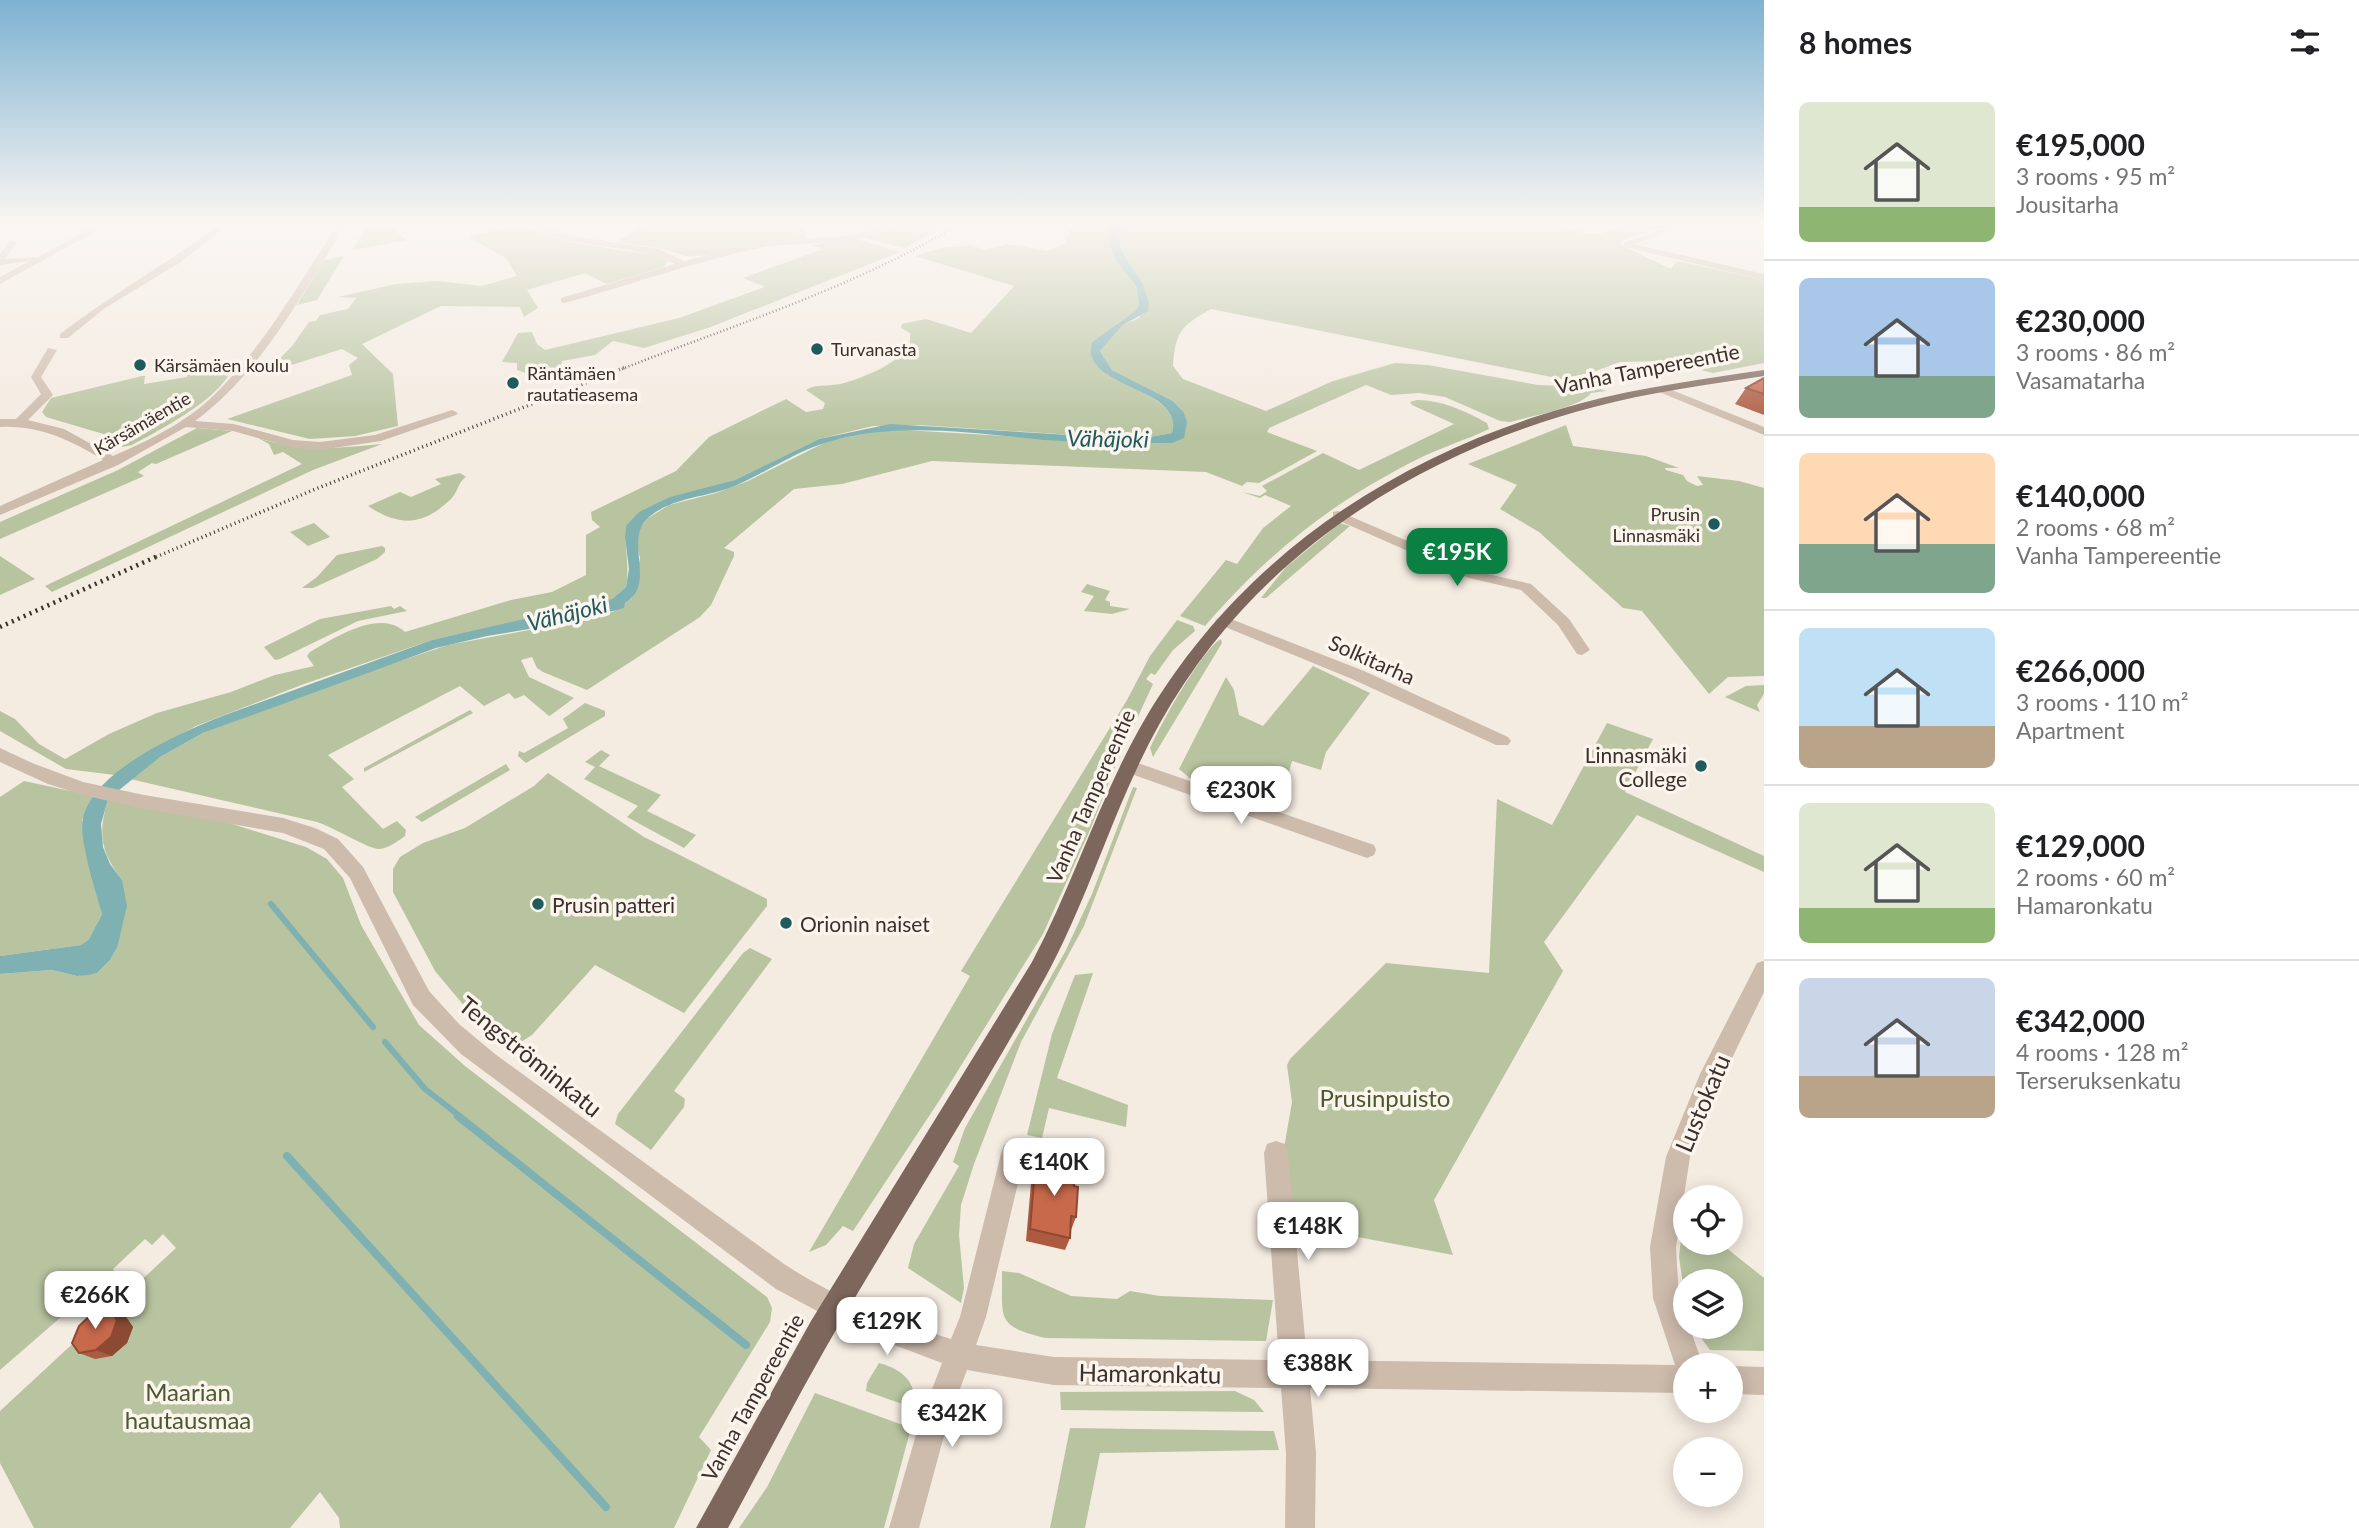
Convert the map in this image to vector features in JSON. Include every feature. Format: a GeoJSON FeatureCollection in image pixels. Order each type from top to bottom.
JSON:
{"type":"FeatureCollection","features":[{"type":"Feature","properties":{"kind":"main road","name":"Vanha Tampereentie"},"geometry":{"type":"LineString","coordinates":[[710,1528],[835,1306],[1066,919],[1129,766],[1174,683],[1223,621],[1273,566],[1305,538],[1338,515],[1406,474],[1496,434],[1585,406],[1764,373]]}},
{"type":"Feature","properties":{"kind":"street"},"geometry":{"type":"LineString","coordinates":[[64,336],[91,314],[123,294]]}},
{"type":"Feature","properties":{"kind":"street","name":"Kärsämäentie"},"geometry":{"type":"LineString","coordinates":[[0,511],[114,462],[184,423],[223,393],[248,366],[296,294]]}},
{"type":"Feature","properties":{"kind":"street"},"geometry":{"type":"LineString","coordinates":[[564,300],[583,294]]}},
{"type":"Feature","properties":{"kind":"street"},"geometry":{"type":"LineString","coordinates":[[20,421],[47,395],[36,377],[52,350]]}},
{"type":"Feature","properties":{"kind":"street"},"geometry":{"type":"LineString","coordinates":[[1663,390],[1764,431]]}},
{"type":"Feature","properties":{"kind":"street"},"geometry":{"type":"LineString","coordinates":[[184,423],[234,428],[293,444],[320,446],[377,438],[452,413]]}},
{"type":"Feature","properties":{"kind":"street"},"geometry":{"type":"LineString","coordinates":[[0,424],[20,421],[70,436],[114,462]]}},
{"type":"Feature","properties":{"kind":"street"},"geometry":{"type":"LineString","coordinates":[[1338,515],[1460,570],[1526,587],[1564,622],[1581,650]]}},
{"type":"Feature","properties":{"kind":"street","name":"Solkitarha"},"geometry":{"type":"LineString","coordinates":[[1223,621],[1358,675],[1502,741]]}},
{"type":"Feature","properties":{"kind":"street","name":"Tengströminkatu"},"geometry":{"type":"LineString","coordinates":[[0,754],[35,773],[60,782],[154,803],[266,822],[295,829],[330,844],[355,871],[421,998],[456,1034],[589,1137],[792,1285],[835,1306]]}},
{"type":"Feature","properties":{"kind":"street"},"geometry":{"type":"LineString","coordinates":[[1129,766],[1367,850]]}},
{"type":"Feature","properties":{"kind":"street","name":"Lustokatu"},"geometry":{"type":"LineString","coordinates":[[1685,1353],[1666,1298],[1663,1247],[1678,1157],[1708,1082],[1764,970]]}},
{"type":"Feature","properties":{"kind":"street"},"geometry":{"type":"LineString","coordinates":[[1276,1153],[1301,1453],[1300,1528]]}},
{"type":"Feature","properties":{"kind":"street"},"geometry":{"type":"LineString","coordinates":[[904,1528],[934,1421],[973,1317],[1013,1154]]}},
{"type":"Feature","properties":{"kind":"street","name":"Hamaronkatu"},"geometry":{"type":"LineString","coordinates":[[835,1306],[900,1336],[958,1356],[1017,1369],[1673,1379]]}},
{"type":"Feature","properties":{"kind":"street"},"geometry":{"type":"LineString","coordinates":[[1743,1380],[1764,1381]]}},
{"type":"Feature","properties":{"kind":"green space"},"geometry":{"type":"Polygon","coordinates":[[[303,294],[320,294],[317,300],[297,305],[303,294]]]}},
{"type":"Feature","properties":{"kind":"green space"},"geometry":{"type":"Polygon","coordinates":[[[350,294],[530,294],[538,308],[524,317],[520,307],[441,306],[362,344],[393,374],[398,426],[355,436],[310,439],[227,419],[352,375],[349,365],[358,358],[342,349],[266,373],[292,346],[309,322],[316,321],[320,315],[348,309],[356,298],[338,297],[350,294]]]}},
{"type":"Feature","properties":{"kind":"green space"},"geometry":{"type":"Polygon","coordinates":[[[745,294],[793,294],[708,328],[644,348],[613,341],[595,355],[562,361],[559,376],[548,381],[517,370],[517,363],[502,362],[518,333],[532,332],[537,344],[545,350],[679,318],[745,294]]]}},
{"type":"Feature","properties":{"kind":"green space"},"geometry":{"type":"Polygon","coordinates":[[[1006,294],[1137,294],[1139,305],[1135,311],[1092,342],[1096,365],[1166,407],[1174,418],[1172,433],[1144,438],[1120,438],[919,425],[873,426],[819,439],[735,480],[661,502],[626,526],[626,587],[612,599],[600,604],[432,640],[304,684],[196,726],[135,760],[115,775],[66,769],[0,731],[0,711],[15,719],[39,744],[65,759],[109,734],[157,713],[231,692],[275,675],[314,666],[307,656],[310,652],[357,628],[383,623],[395,625],[405,632],[511,600],[552,592],[586,575],[586,535],[600,527],[592,520],[591,512],[676,471],[709,437],[786,399],[806,412],[823,409],[825,403],[806,390],[852,380],[889,364],[910,345],[910,333],[901,328],[902,324],[926,319],[971,333],[1006,294]]]}},
{"type":"Feature","properties":{"kind":"green space"},"geometry":{"type":"Polygon","coordinates":[[[1147,294],[1764,294],[1764,363],[1713,373],[1664,361],[1620,362],[1593,372],[1561,379],[1211,309],[1187,325],[1178,337],[1173,366],[1183,379],[1266,411],[1333,381],[1395,363],[1428,365],[1538,385],[1595,387],[1606,391],[1591,393],[1566,407],[1510,422],[1500,421],[1445,397],[1419,393],[1391,395],[1366,385],[1269,428],[1267,432],[1317,451],[1259,483],[1247,482],[1242,486],[1206,472],[932,461],[842,484],[794,489],[724,548],[734,552],[734,556],[711,605],[700,617],[587,690],[543,672],[537,668],[532,657],[521,660],[529,677],[574,698],[551,715],[524,695],[515,699],[509,693],[484,706],[460,686],[328,755],[354,779],[342,787],[383,829],[397,821],[406,830],[405,836],[380,849],[317,822],[130,779],[160,757],[203,733],[367,672],[448,645],[578,621],[589,615],[601,616],[623,608],[632,598],[640,558],[636,542],[638,530],[648,518],[669,505],[716,493],[748,481],[828,441],[888,429],[1139,444],[1172,443],[1183,411],[1173,401],[1112,370],[1100,351],[1123,325],[1139,318],[1149,301],[1147,294]]]}},
{"type":"Feature","properties":{"kind":"green space"},"geometry":{"type":"Polygon","coordinates":[[[232,365],[228,376],[205,400],[132,445],[122,447],[107,435],[46,417],[42,412],[51,398],[142,376],[145,376],[144,384],[187,377],[188,372],[232,365]]]}},
{"type":"Feature","properties":{"kind":"green space"},"geometry":{"type":"Polygon","coordinates":[[[1417,400],[1462,410],[1487,423],[1489,429],[1420,458],[1358,492],[1330,511],[1253,575],[1205,626],[1180,616],[1226,560],[1237,564],[1263,528],[1291,506],[1265,495],[1260,498],[1242,492],[1260,496],[1267,491],[1262,486],[1323,453],[1359,470],[1454,424],[1410,402],[1417,400]]]}},
{"type":"Feature","properties":{"kind":"green space"},"geometry":{"type":"Polygon","coordinates":[[[1566,425],[1573,446],[1646,456],[1679,468],[1665,468],[1683,475],[1687,481],[1697,486],[1703,485],[1697,476],[1739,481],[1764,488],[1764,676],[1728,677],[1709,694],[1642,611],[1623,608],[1539,532],[1500,509],[1517,485],[1468,464],[1566,425]]]}},
{"type":"Feature","properties":{"kind":"green space"},"geometry":{"type":"Polygon","coordinates":[[[197,428],[232,431],[156,464],[152,463],[138,472],[144,476],[0,539],[0,522],[118,470],[197,428]]]}},
{"type":"Feature","properties":{"kind":"green space"},"geometry":{"type":"Polygon","coordinates":[[[258,438],[304,448],[382,444],[313,470],[52,592],[45,586],[302,464],[283,452],[274,455],[269,444],[258,438]]]}},
{"type":"Feature","properties":{"kind":"green space"},"geometry":{"type":"Polygon","coordinates":[[[460,473],[466,477],[451,499],[421,519],[411,521],[391,518],[368,506],[400,492],[411,497],[441,484],[435,479],[460,473]]]}},
{"type":"Feature","properties":{"kind":"green space"},"geometry":{"type":"Polygon","coordinates":[[[314,523],[330,537],[308,546],[290,532],[314,523]]]}},
{"type":"Feature","properties":{"kind":"green space"},"geometry":{"type":"Polygon","coordinates":[[[1340,523],[1350,526],[1266,598],[1261,598],[1286,567],[1340,523]]]}},
{"type":"Feature","properties":{"kind":"green space"},"geometry":{"type":"Polygon","coordinates":[[[382,546],[385,552],[377,559],[313,588],[302,588],[317,577],[337,555],[382,546]]]}},
{"type":"Feature","properties":{"kind":"green space"},"geometry":{"type":"Polygon","coordinates":[[[0,556],[35,579],[0,595],[0,556]]]}},
{"type":"Feature","properties":{"kind":"green space"},"geometry":{"type":"Polygon","coordinates":[[[1087,584],[1110,591],[1105,600],[1110,602],[1110,606],[1130,609],[1112,614],[1084,611],[1094,596],[1081,592],[1087,584]]]}},
{"type":"Feature","properties":{"kind":"green space"},"geometry":{"type":"Polygon","coordinates":[[[391,606],[394,609],[400,606],[407,611],[358,621],[280,659],[275,660],[264,647],[320,619],[391,606]]]}},
{"type":"Feature","properties":{"kind":"green space"},"geometry":{"type":"Polygon","coordinates":[[[1177,620],[1193,626],[1195,631],[1173,650],[1155,675],[1151,673],[1146,679],[1153,684],[1043,934],[939,1101],[853,1231],[843,1226],[826,1245],[809,1252],[970,976],[961,971],[1127,700],[1150,656],[1177,620]]]}},
{"type":"Feature","properties":{"kind":"green space"},"geometry":{"type":"Polygon","coordinates":[[[1221,639],[1222,643],[1153,757],[1150,748],[1172,706],[1203,657],[1221,639]]]}},
{"type":"Feature","properties":{"kind":"green space"},"geometry":{"type":"Polygon","coordinates":[[[1313,666],[1370,693],[1326,752],[1321,770],[1292,761],[1279,808],[1192,780],[1179,769],[1226,677],[1234,690],[1239,715],[1263,726],[1313,666]]]}},
{"type":"Feature","properties":{"kind":"green space"},"geometry":{"type":"Polygon","coordinates":[[[1764,685],[1764,694],[1757,705],[1760,712],[1725,697],[1746,686],[1764,685]]]}},
{"type":"Feature","properties":{"kind":"green space"},"geometry":{"type":"Polygon","coordinates":[[[585,703],[605,711],[605,716],[526,763],[518,756],[519,751],[524,753],[568,728],[563,719],[585,703]]]}},
{"type":"Feature","properties":{"kind":"green space"},"geometry":{"type":"Polygon","coordinates":[[[470,710],[473,713],[364,772],[364,768],[470,710]]]}},
{"type":"Feature","properties":{"kind":"green space","name":"Prusinpuisto"},"geometry":{"type":"Polygon","coordinates":[[[1607,723],[1653,739],[1625,792],[1764,856],[1764,872],[1637,815],[1544,942],[1563,971],[1434,1200],[1453,1255],[1326,1231],[1290,1209],[1284,1148],[1292,1102],[1287,1065],[1290,1059],[1386,963],[1489,973],[1497,799],[1552,825],[1607,723]]]}},
{"type":"Feature","properties":{"kind":"green space"},"geometry":{"type":"Polygon","coordinates":[[[601,750],[610,755],[599,766],[661,795],[647,811],[696,835],[684,848],[627,817],[638,806],[584,779],[595,767],[585,762],[601,750]]]}},
{"type":"Feature","properties":{"kind":"green space"},"geometry":{"type":"Polygon","coordinates":[[[506,764],[510,770],[422,822],[415,817],[506,764]]]}},
{"type":"Feature","properties":{"kind":"green space"},"geometry":{"type":"Polygon","coordinates":[[[548,773],[644,837],[767,899],[767,906],[684,1013],[595,965],[532,1035],[515,1046],[466,1008],[435,971],[393,892],[393,869],[400,857],[423,843],[465,828],[534,786],[548,773]]]}},
{"type":"Feature","properties":{"kind":"green space"},"geometry":{"type":"Polygon","coordinates":[[[24,781],[94,796],[82,820],[85,850],[102,914],[89,939],[81,945],[0,956],[0,797],[24,781]]]}},
{"type":"Feature","properties":{"kind":"green space"},"geometry":{"type":"Polygon","coordinates":[[[1133,787],[1137,788],[1084,926],[1021,1042],[974,1164],[961,1205],[959,1235],[964,1288],[961,1303],[908,1268],[914,1244],[959,1166],[953,1162],[965,1128],[1065,952],[1092,894],[1133,787]]]}},
{"type":"Feature","properties":{"kind":"green space","name":"Maarian hautausmaa"},"geometry":{"type":"Polygon","coordinates":[[[108,799],[229,823],[306,847],[327,859],[343,878],[361,925],[419,1025],[465,1066],[767,1297],[772,1308],[770,1322],[699,1437],[711,1450],[674,1528],[340,1528],[339,1518],[320,1492],[290,1528],[34,1528],[0,1463],[0,1411],[176,1248],[163,1234],[152,1245],[145,1239],[113,1269],[114,1271],[0,1370],[0,974],[52,970],[77,976],[97,973],[110,960],[117,948],[122,880],[109,860],[103,842],[103,822],[108,799]]]}},
{"type":"Feature","properties":{"kind":"green space"},"geometry":{"type":"Polygon","coordinates":[[[750,948],[772,959],[674,1091],[685,1099],[684,1107],[651,1150],[615,1124],[618,1114],[743,953],[750,948]]]}},
{"type":"Feature","properties":{"kind":"green space"},"geometry":{"type":"Polygon","coordinates":[[[1093,973],[1057,1078],[1128,1105],[1126,1127],[1049,1108],[1042,1138],[1027,1135],[1052,1034],[1075,975],[1093,973]]]}},
{"type":"Feature","properties":{"kind":"green space"},"geometry":{"type":"Polygon","coordinates":[[[1735,1255],[1764,1278],[1764,1351],[1710,1350],[1702,1339],[1743,1339],[1743,1269],[1681,1269],[1679,1257],[1735,1255]]]}},
{"type":"Feature","properties":{"kind":"green space"},"geometry":{"type":"Polygon","coordinates":[[[1002,1271],[1019,1273],[1071,1296],[1117,1299],[1130,1291],[1160,1296],[1273,1300],[1266,1341],[1046,1338],[1029,1334],[1009,1324],[1005,1318],[1002,1271]]]}},
{"type":"Feature","properties":{"kind":"green space"},"geometry":{"type":"Polygon","coordinates":[[[879,1363],[906,1377],[915,1396],[916,1405],[913,1408],[866,1391],[867,1383],[879,1363]]]}},
{"type":"Feature","properties":{"kind":"green space"},"geometry":{"type":"Polygon","coordinates":[[[1235,1391],[1254,1400],[1264,1412],[1061,1410],[1060,1392],[1235,1391]]]}},
{"type":"Feature","properties":{"kind":"green space"},"geometry":{"type":"Polygon","coordinates":[[[815,1393],[911,1428],[884,1528],[739,1528],[767,1487],[815,1393]]]}},
{"type":"Feature","properties":{"kind":"green space"},"geometry":{"type":"Polygon","coordinates":[[[1070,1428],[1274,1431],[1279,1450],[1100,1453],[1085,1528],[1050,1528],[1070,1428]]]}},
{"type":"Feature","properties":{"kind":"water","name":"Vähäjoki"},"geometry":{"type":"Polygon","coordinates":[[[1137,294],[1147,294],[1148,311],[1123,325],[1100,351],[1112,370],[1173,401],[1183,411],[1187,422],[1184,438],[1172,443],[1139,444],[1044,440],[962,432],[881,432],[816,446],[737,485],[669,505],[649,517],[642,526],[638,537],[639,584],[624,608],[578,621],[487,636],[436,648],[203,733],[160,757],[108,799],[101,824],[103,847],[110,864],[122,880],[127,906],[117,948],[110,960],[97,973],[88,975],[77,976],[52,970],[0,974],[0,956],[81,945],[89,939],[102,914],[85,851],[83,818],[91,800],[122,768],[164,742],[207,722],[432,640],[612,599],[626,587],[629,569],[626,526],[639,512],[670,497],[735,480],[819,439],[890,424],[1120,438],[1144,438],[1172,433],[1172,418],[1163,406],[1115,379],[1101,369],[1092,357],[1092,342],[1135,311],[1139,305],[1137,294]]]}},
{"type":"Feature","properties":{"kind":"building"},"geometry":{"type":"Polygon","coordinates":[[[1764,378],[1764,394],[1746,388],[1764,378]]]}},
{"type":"Feature","properties":{"kind":"building"},"geometry":{"type":"Polygon","coordinates":[[[1036,1158],[1075,1166],[1074,1186],[1078,1187],[1076,1217],[1071,1216],[1070,1238],[1030,1229],[1036,1158]]]}},
{"type":"Feature","properties":{"kind":"building"},"geometry":{"type":"Polygon","coordinates":[[[110,1310],[117,1320],[111,1337],[96,1350],[79,1353],[72,1343],[79,1326],[94,1312],[110,1310]]]}},
{"type":"Feature","properties":{"kind":"waterway"},"geometry":{"type":"LineString","coordinates":[[271,904],[373,1027]]}},
{"type":"Feature","properties":{"kind":"waterway"},"geometry":{"type":"LineString","coordinates":[[385,1042],[425,1089],[461,1117]]}},
{"type":"Feature","properties":{"kind":"waterway"},"geometry":{"type":"LineString","coordinates":[[458,1116],[746,1345]]}},
{"type":"Feature","properties":{"kind":"waterway"},"geometry":{"type":"LineString","coordinates":[[287,1156],[606,1507]]}},
{"type":"Feature","properties":{"kind":"railway"},"geometry":{"type":"LineString","coordinates":[[622,369],[815,294]]}},
{"type":"Feature","properties":{"kind":"railway"},"geometry":{"type":"LineString","coordinates":[[156,557],[313,490],[626,367]]}},
{"type":"Feature","properties":{"kind":"railway"},"geometry":{"type":"LineString","coordinates":[[0,627],[160,555]]}},
{"type":"Feature","properties":{"kind":"place","name":"Turvanasta"},"geometry":{"type":"Point","coordinates":[817,349]}},
{"type":"Feature","properties":{"kind":"place","name":"Kärsämäen koulu"},"geometry":{"type":"Point","coordinates":[140,365]}},
{"type":"Feature","properties":{"kind":"place","name":"Räntämäen rautatieasema"},"geometry":{"type":"Point","coordinates":[513,383]}},
{"type":"Feature","properties":{"kind":"place","name":"Prusin Linnasmäki"},"geometry":{"type":"Point","coordinates":[1714,524]}},
{"type":"Feature","properties":{"kind":"place","name":"Linnasmäki College"},"geometry":{"type":"Point","coordinates":[1701,766]}},
{"type":"Feature","properties":{"kind":"place","name":"Prusin patteri"},"geometry":{"type":"Point","coordinates":[538,904]}},
{"type":"Feature","properties":{"kind":"place","name":"Orionin naiset"},"geometry":{"type":"Point","coordinates":[786,923]}}]}
